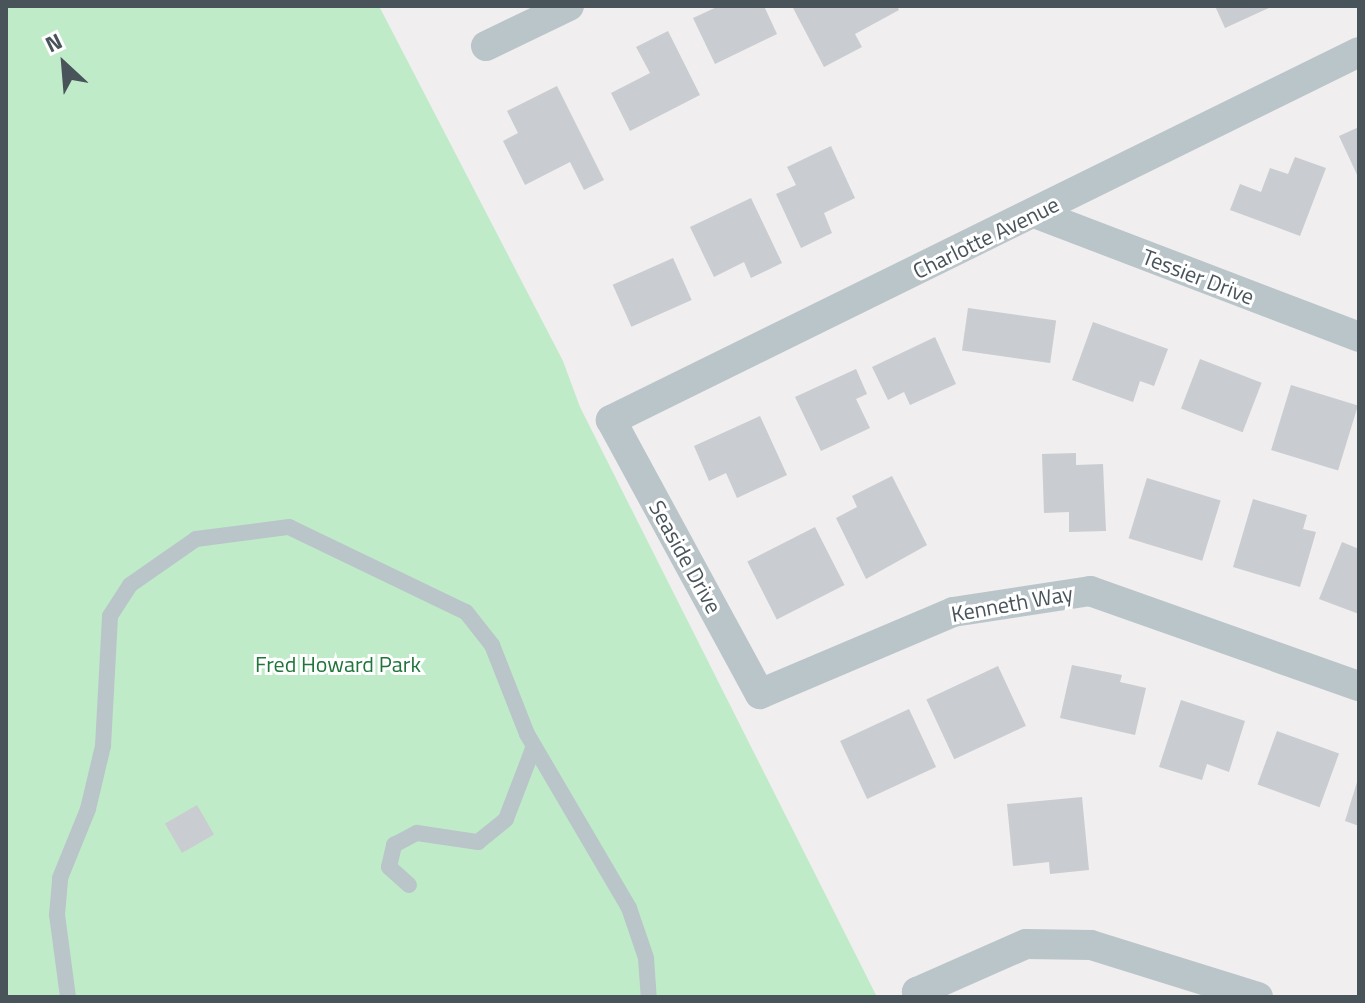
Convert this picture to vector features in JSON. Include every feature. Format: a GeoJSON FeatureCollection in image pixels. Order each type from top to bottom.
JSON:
{"type":"FeatureCollection","features":[{"type":"Feature","properties":{"kind":"street"},"geometry":{"type":"LineString","coordinates":[[486,46],[569,6]]}},
{"type":"Feature","properties":{"kind":"street","name":"Charlotte Avenue"},"geometry":{"type":"LineString","coordinates":[[611,420],[1037,214],[1359,52]]}},
{"type":"Feature","properties":{"kind":"street","name":"Tessier Drive"},"geometry":{"type":"LineString","coordinates":[[1037,214],[1359,337]]}},
{"type":"Feature","properties":{"kind":"street","name":"Seaside Drive"},"geometry":{"type":"LineString","coordinates":[[611,420],[760,694]]}},
{"type":"Feature","properties":{"kind":"street","name":"Kenneth Way"},"geometry":{"type":"LineString","coordinates":[[760,694],[953,612],[1090,591],[1359,686]]}},
{"type":"Feature","properties":{"kind":"street"},"geometry":{"type":"LineString","coordinates":[[918,995],[1026,944],[1091,945],[1258,997]]}},
{"type":"Feature","properties":{"kind":"lane"},"geometry":{"type":"LineString","coordinates":[[68,997],[57,915],[60,878],[88,809],[103,746],[110,616],[130,585],[196,539],[289,527],[466,612],[492,645],[534,746],[629,908],[646,958],[649,997]]}},
{"type":"Feature","properties":{"kind":"lane"},"geometry":{"type":"LineString","coordinates":[[409,885],[389,867],[394,845],[417,833],[478,842],[506,819],[534,746]]}},
{"type":"Feature","properties":{"kind":"green space","name":"Fred Howard Park"},"geometry":{"type":"Polygon","coordinates":[[[6,6],[379,6],[563,361],[580,407],[877,997],[6,997],[6,6]]]}},
{"type":"Feature","properties":{"kind":"building"},"geometry":{"type":"Polygon","coordinates":[[[719,6],[764,6],[777,34],[715,64],[693,18],[719,6]]]}},
{"type":"Feature","properties":{"kind":"building"},"geometry":{"type":"Polygon","coordinates":[[[792,6],[897,6],[899,10],[855,34],[862,47],[824,67],[792,6]]]}},
{"type":"Feature","properties":{"kind":"building"},"geometry":{"type":"Polygon","coordinates":[[[1215,6],[1273,6],[1225,28],[1215,6]]]}},
{"type":"Feature","properties":{"kind":"building"},"geometry":{"type":"Polygon","coordinates":[[[668,31],[700,95],[630,131],[611,93],[650,73],[636,47],[668,31]]]}},
{"type":"Feature","properties":{"kind":"building"},"geometry":{"type":"Polygon","coordinates":[[[557,86],[604,180],[584,190],[570,162],[525,185],[503,141],[518,133],[507,111],[557,86]]]}},
{"type":"Feature","properties":{"kind":"building"},"geometry":{"type":"Polygon","coordinates":[[[1359,127],[1359,179],[1339,136],[1359,127]]]}},
{"type":"Feature","properties":{"kind":"building"},"geometry":{"type":"Polygon","coordinates":[[[831,146],[855,198],[824,213],[832,233],[801,248],[776,194],[796,185],[787,167],[831,146]]]}},
{"type":"Feature","properties":{"kind":"building"},"geometry":{"type":"Polygon","coordinates":[[[1295,157],[1326,168],[1300,236],[1230,210],[1240,184],[1261,192],[1270,168],[1288,174],[1295,157]]]}},
{"type":"Feature","properties":{"kind":"building"},"geometry":{"type":"Polygon","coordinates":[[[751,198],[782,263],[751,278],[744,262],[714,277],[690,227],[751,198]]]}},
{"type":"Feature","properties":{"kind":"building"},"geometry":{"type":"Polygon","coordinates":[[[673,258],[692,300],[631,327],[613,285],[673,258]]]}},
{"type":"Feature","properties":{"kind":"building"},"geometry":{"type":"Polygon","coordinates":[[[968,308],[1056,320],[1050,363],[962,351],[968,308]]]}},
{"type":"Feature","properties":{"kind":"building"},"geometry":{"type":"Polygon","coordinates":[[[1093,322],[1168,349],[1154,386],[1140,381],[1133,402],[1072,380],[1093,322]]]}},
{"type":"Feature","properties":{"kind":"building"},"geometry":{"type":"Polygon","coordinates":[[[935,337],[956,384],[910,405],[904,392],[888,400],[872,367],[935,337]]]}},
{"type":"Feature","properties":{"kind":"building"},"geometry":{"type":"Polygon","coordinates":[[[1200,359],[1262,383],[1243,432],[1181,408],[1200,359]]]}},
{"type":"Feature","properties":{"kind":"building"},"geometry":{"type":"Polygon","coordinates":[[[856,369],[867,394],[856,399],[870,428],[821,451],[795,397],[856,369]]]}},
{"type":"Feature","properties":{"kind":"building"},"geometry":{"type":"Polygon","coordinates":[[[1291,385],[1358,405],[1338,470],[1271,450],[1291,385]]]}},
{"type":"Feature","properties":{"kind":"building"},"geometry":{"type":"Polygon","coordinates":[[[760,416],[787,475],[737,498],[726,473],[709,481],[694,446],[760,416]]]}},
{"type":"Feature","properties":{"kind":"building"},"geometry":{"type":"Polygon","coordinates":[[[1076,453],[1076,465],[1103,464],[1106,531],[1069,532],[1069,512],[1044,513],[1042,454],[1076,453]]]}},
{"type":"Feature","properties":{"kind":"building"},"geometry":{"type":"Polygon","coordinates":[[[892,476],[927,545],[866,579],[836,518],[857,507],[852,496],[892,476]]]}},
{"type":"Feature","properties":{"kind":"building"},"geometry":{"type":"Polygon","coordinates":[[[1147,478],[1221,501],[1202,561],[1129,538],[1147,478]]]}},
{"type":"Feature","properties":{"kind":"building"},"geometry":{"type":"Polygon","coordinates":[[[1253,499],[1307,515],[1303,529],[1316,532],[1300,587],[1233,567],[1253,499]]]}},
{"type":"Feature","properties":{"kind":"building"},"geometry":{"type":"Polygon","coordinates":[[[815,527],[845,585],[777,619],[747,562],[815,527]]]}},
{"type":"Feature","properties":{"kind":"building"},"geometry":{"type":"Polygon","coordinates":[[[1342,542],[1359,549],[1359,614],[1319,599],[1342,542]]]}},
{"type":"Feature","properties":{"kind":"building"},"geometry":{"type":"Polygon","coordinates":[[[1072,665],[1122,675],[1120,682],[1146,688],[1135,735],[1060,718],[1072,665]]]}},
{"type":"Feature","properties":{"kind":"building"},"geometry":{"type":"Polygon","coordinates":[[[998,666],[1026,726],[954,759],[926,699],[998,666]]]}},
{"type":"Feature","properties":{"kind":"building"},"geometry":{"type":"Polygon","coordinates":[[[1181,700],[1245,721],[1229,772],[1207,764],[1202,780],[1159,767],[1181,700]]]}},
{"type":"Feature","properties":{"kind":"building"},"geometry":{"type":"Polygon","coordinates":[[[909,709],[936,767],[867,799],[840,741],[909,709]]]}},
{"type":"Feature","properties":{"kind":"building"},"geometry":{"type":"Polygon","coordinates":[[[1277,731],[1339,754],[1320,807],[1258,785],[1277,731]]]}},
{"type":"Feature","properties":{"kind":"building"},"geometry":{"type":"Polygon","coordinates":[[[1359,779],[1359,826],[1345,821],[1359,779]]]}},
{"type":"Feature","properties":{"kind":"building"},"geometry":{"type":"Polygon","coordinates":[[[1082,797],[1089,870],[1050,874],[1049,862],[1013,866],[1007,804],[1082,797]]]}},
{"type":"Feature","properties":{"kind":"building"},"geometry":{"type":"Polygon","coordinates":[[[197,805],[214,834],[182,853],[165,824],[197,805]]]}}]}
